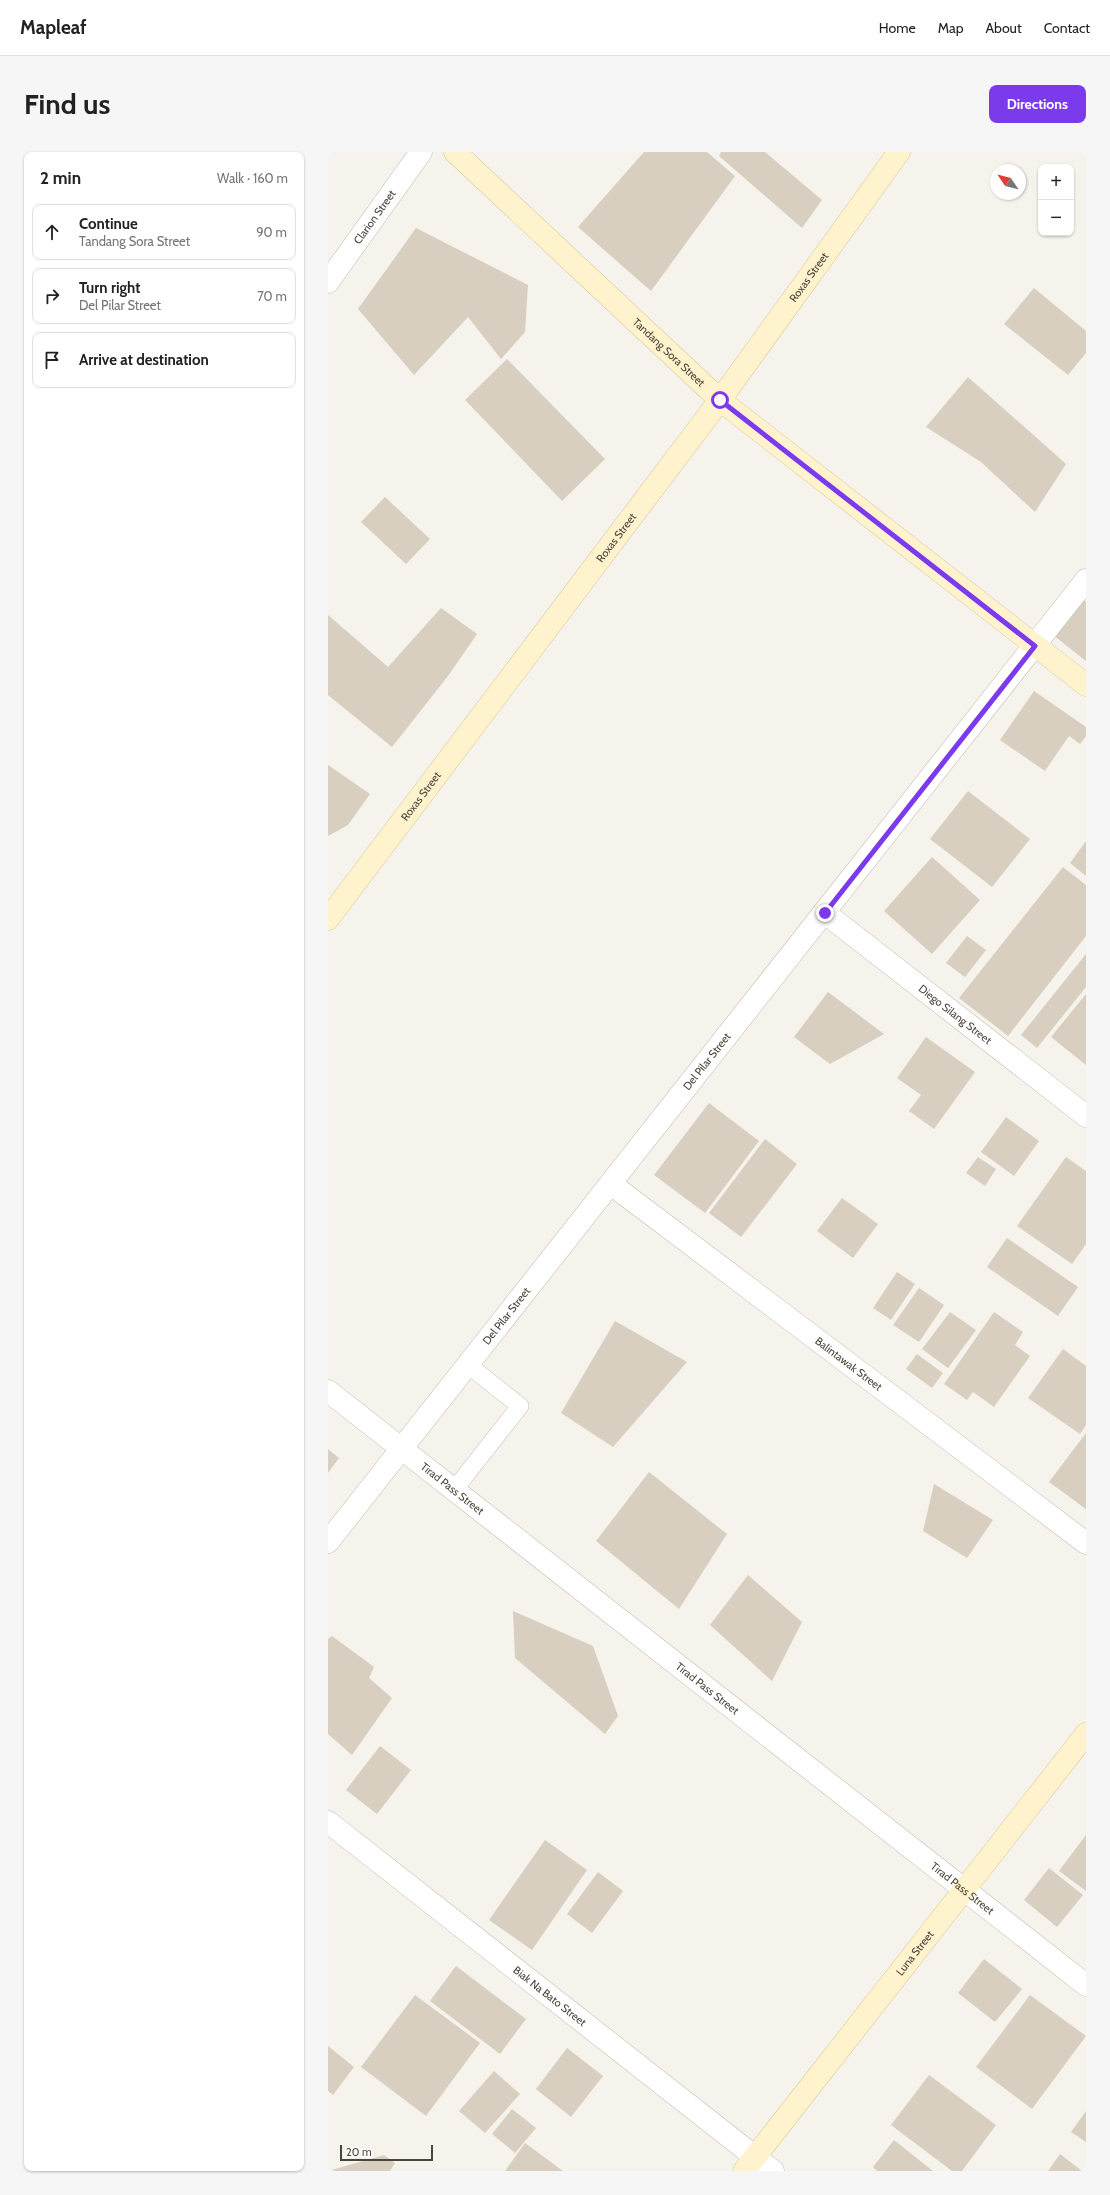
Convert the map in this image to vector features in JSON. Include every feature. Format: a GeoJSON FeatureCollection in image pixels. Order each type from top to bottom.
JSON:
{"type":"FeatureCollection","features":[{"type":"Feature","properties":{"kind":"street","name":"Clarion Street"},"geometry":{"type":"LineString","coordinates":[[328,282],[421,152]]}},
{"type":"Feature","properties":{"kind":"street","name":"Tandang Sora Street"},"geometry":{"type":"LineString","coordinates":[[454,152],[720,400],[1086,685]]}},
{"type":"Feature","properties":{"kind":"street","name":"Roxas Street"},"geometry":{"type":"LineString","coordinates":[[328,919],[720,400],[899,152]]}},
{"type":"Feature","properties":{"kind":"street","name":"Del Pilar Street"},"geometry":{"type":"LineString","coordinates":[[328,1542],[1086,580]]}},
{"type":"Feature","properties":{"kind":"street","name":"Diego Silang Street"},"geometry":{"type":"LineString","coordinates":[[825,913],[1086,1116]]}},
{"type":"Feature","properties":{"kind":"street","name":"Balintawak Street"},"geometry":{"type":"LineString","coordinates":[[611,1184],[1086,1543]]}},
{"type":"Feature","properties":{"kind":"street","name":"Tirad Pass Street"},"geometry":{"type":"LineString","coordinates":[[328,1391],[1086,1985]]}},
{"type":"Feature","properties":{"kind":"street","name":"Luna Street"},"geometry":{"type":"LineString","coordinates":[[749,2164],[1086,1734]]}},
{"type":"Feature","properties":{"kind":"street","name":"Biak Na Bato Street"},"geometry":{"type":"LineString","coordinates":[[328,1822],[749,2164],[772,2171]]}},
{"type":"Feature","properties":{"kind":"lane"},"geometry":{"type":"LineString","coordinates":[[454,1490],[520,1406],[468,1365]]}},
{"type":"Feature","properties":{"kind":"building"},"geometry":{"type":"Polygon","coordinates":[[[644,152],[707,152],[735,176],[651,291],[578,227],[644,152]]]}},
{"type":"Feature","properties":{"kind":"building"},"geometry":{"type":"Polygon","coordinates":[[[721,152],[765,152],[822,200],[802,228],[719,156],[721,152]]]}},
{"type":"Feature","properties":{"kind":"building"},"geometry":{"type":"Polygon","coordinates":[[[416,228],[528,285],[525,332],[501,359],[468,317],[414,375],[358,309],[416,228]]]}},
{"type":"Feature","properties":{"kind":"building"},"geometry":{"type":"Polygon","coordinates":[[[1034,288],[1086,331],[1086,353],[1068,375],[1004,324],[1034,288]]]}},
{"type":"Feature","properties":{"kind":"building"},"geometry":{"type":"Polygon","coordinates":[[[507,359],[605,459],[562,501],[465,400],[507,359]]]}},
{"type":"Feature","properties":{"kind":"building"},"geometry":{"type":"Polygon","coordinates":[[[968,377],[1066,464],[1035,512],[981,462],[926,427],[968,377]]]}},
{"type":"Feature","properties":{"kind":"building"},"geometry":{"type":"Polygon","coordinates":[[[385,497],[430,539],[406,564],[361,522],[385,497]]]}},
{"type":"Feature","properties":{"kind":"building"},"geometry":{"type":"Polygon","coordinates":[[[1082,598],[1086,602],[1086,661],[1053,635],[1082,598]]]}},
{"type":"Feature","properties":{"kind":"building"},"geometry":{"type":"Polygon","coordinates":[[[441,608],[477,634],[448,676],[392,747],[328,695],[328,615],[388,667],[441,608]]]}},
{"type":"Feature","properties":{"kind":"building"},"geometry":{"type":"Polygon","coordinates":[[[1034,691],[1086,727],[1086,736],[1080,744],[1069,736],[1045,771],[1000,740],[1034,691]]]}},
{"type":"Feature","properties":{"kind":"building"},"geometry":{"type":"Polygon","coordinates":[[[328,765],[370,794],[348,825],[328,836],[328,765]]]}},
{"type":"Feature","properties":{"kind":"building"},"geometry":{"type":"Polygon","coordinates":[[[968,791],[1030,839],[992,887],[930,839],[968,791]]]}},
{"type":"Feature","properties":{"kind":"building"},"geometry":{"type":"Polygon","coordinates":[[[1086,841],[1086,876],[1070,863],[1086,841]]]}},
{"type":"Feature","properties":{"kind":"building"},"geometry":{"type":"Polygon","coordinates":[[[932,857],[980,900],[932,954],[884,911],[932,857]]]}},
{"type":"Feature","properties":{"kind":"building"},"geometry":{"type":"Polygon","coordinates":[[[1063,867],[1086,885],[1086,936],[1008,1036],[959,998],[1063,867]]]}},
{"type":"Feature","properties":{"kind":"building"},"geometry":{"type":"Polygon","coordinates":[[[967,936],[986,950],[965,977],[946,963],[967,936]]]}},
{"type":"Feature","properties":{"kind":"building"},"geometry":{"type":"Polygon","coordinates":[[[1086,954],[1086,987],[1037,1048],[1021,1035],[1086,954]]]}},
{"type":"Feature","properties":{"kind":"building"},"geometry":{"type":"Polygon","coordinates":[[[828,992],[884,1034],[830,1064],[794,1037],[828,992]]]}},
{"type":"Feature","properties":{"kind":"building"},"geometry":{"type":"Polygon","coordinates":[[[1086,994],[1086,1065],[1051,1037],[1086,994]]]}},
{"type":"Feature","properties":{"kind":"building"},"geometry":{"type":"Polygon","coordinates":[[[926,1037],[975,1072],[934,1129],[909,1111],[921,1095],[897,1078],[926,1037]]]}},
{"type":"Feature","properties":{"kind":"building"},"geometry":{"type":"Polygon","coordinates":[[[709,1103],[759,1141],[705,1213],[654,1175],[709,1103]]]}},
{"type":"Feature","properties":{"kind":"building"},"geometry":{"type":"Polygon","coordinates":[[[1006,1117],[1039,1141],[1014,1176],[981,1152],[1006,1117]]]}},
{"type":"Feature","properties":{"kind":"building"},"geometry":{"type":"Polygon","coordinates":[[[765,1139],[797,1164],[741,1237],[709,1213],[765,1139]]]}},
{"type":"Feature","properties":{"kind":"building"},"geometry":{"type":"Polygon","coordinates":[[[978,1157],[996,1169],[985,1186],[966,1173],[978,1157]]]}},
{"type":"Feature","properties":{"kind":"building"},"geometry":{"type":"Polygon","coordinates":[[[1066,1157],[1086,1171],[1086,1244],[1072,1264],[1017,1226],[1066,1157]]]}},
{"type":"Feature","properties":{"kind":"building"},"geometry":{"type":"Polygon","coordinates":[[[842,1198],[878,1224],[853,1258],[817,1231],[842,1198]]]}},
{"type":"Feature","properties":{"kind":"building"},"geometry":{"type":"Polygon","coordinates":[[[1007,1238],[1078,1287],[1058,1316],[987,1267],[1007,1238]]]}},
{"type":"Feature","properties":{"kind":"building"},"geometry":{"type":"Polygon","coordinates":[[[897,1272],[915,1284],[891,1320],[873,1308],[897,1272]]]}},
{"type":"Feature","properties":{"kind":"building"},"geometry":{"type":"Polygon","coordinates":[[[919,1288],[944,1305],[919,1342],[893,1325],[919,1288]]]}},
{"type":"Feature","properties":{"kind":"building"},"geometry":{"type":"Polygon","coordinates":[[[950,1312],[976,1330],[948,1368],[922,1349],[950,1312]]]}},
{"type":"Feature","properties":{"kind":"building"},"geometry":{"type":"Polygon","coordinates":[[[994,1312],[1023,1332],[1015,1345],[1030,1356],[994,1407],[973,1392],[967,1400],[944,1384],[994,1312]]]}},
{"type":"Feature","properties":{"kind":"building"},"geometry":{"type":"Polygon","coordinates":[[[615,1321],[687,1362],[613,1447],[561,1413],[615,1321]]]}},
{"type":"Feature","properties":{"kind":"building"},"geometry":{"type":"Polygon","coordinates":[[[1063,1349],[1086,1366],[1086,1425],[1080,1434],[1028,1398],[1063,1349]]]}},
{"type":"Feature","properties":{"kind":"building"},"geometry":{"type":"Polygon","coordinates":[[[917,1354],[943,1373],[932,1388],[906,1369],[917,1354]]]}},
{"type":"Feature","properties":{"kind":"building"},"geometry":{"type":"Polygon","coordinates":[[[1086,1433],[1086,1509],[1049,1482],[1086,1433]]]}},
{"type":"Feature","properties":{"kind":"building"},"geometry":{"type":"Polygon","coordinates":[[[328,1449],[339,1458],[328,1473],[328,1449]]]}},
{"type":"Feature","properties":{"kind":"building"},"geometry":{"type":"Polygon","coordinates":[[[649,1472],[727,1534],[679,1609],[596,1541],[649,1472]]]}},
{"type":"Feature","properties":{"kind":"building"},"geometry":{"type":"Polygon","coordinates":[[[934,1484],[993,1520],[967,1558],[923,1531],[934,1484]]]}},
{"type":"Feature","properties":{"kind":"building"},"geometry":{"type":"Polygon","coordinates":[[[748,1575],[802,1622],[772,1681],[710,1625],[748,1575]]]}},
{"type":"Feature","properties":{"kind":"building"},"geometry":{"type":"Polygon","coordinates":[[[513,1611],[593,1646],[618,1716],[605,1734],[515,1658],[513,1611]]]}},
{"type":"Feature","properties":{"kind":"building"},"geometry":{"type":"Polygon","coordinates":[[[332,1636],[374,1667],[369,1678],[392,1698],[352,1755],[328,1734],[328,1639],[332,1636]]]}},
{"type":"Feature","properties":{"kind":"building"},"geometry":{"type":"Polygon","coordinates":[[[380,1746],[411,1770],[377,1814],[346,1790],[380,1746]]]}},
{"type":"Feature","properties":{"kind":"building"},"geometry":{"type":"Polygon","coordinates":[[[1086,1835],[1086,1891],[1059,1871],[1086,1835]]]}},
{"type":"Feature","properties":{"kind":"building"},"geometry":{"type":"Polygon","coordinates":[[[545,1840],[587,1870],[532,1950],[489,1920],[545,1840]]]}},
{"type":"Feature","properties":{"kind":"building"},"geometry":{"type":"Polygon","coordinates":[[[1049,1868],[1083,1895],[1057,1927],[1024,1900],[1049,1868]]]}},
{"type":"Feature","properties":{"kind":"building"},"geometry":{"type":"Polygon","coordinates":[[[598,1872],[623,1891],[592,1933],[567,1914],[598,1872]]]}},
{"type":"Feature","properties":{"kind":"building"},"geometry":{"type":"Polygon","coordinates":[[[984,1959],[1022,1989],[995,2022],[958,1993],[984,1959]]]}},
{"type":"Feature","properties":{"kind":"building"},"geometry":{"type":"Polygon","coordinates":[[[456,1966],[526,2019],[500,2054],[430,2001],[456,1966]]]}},
{"type":"Feature","properties":{"kind":"building"},"geometry":{"type":"Polygon","coordinates":[[[415,1995],[480,2043],[426,2116],[361,2067],[415,1995]]]}},
{"type":"Feature","properties":{"kind":"building"},"geometry":{"type":"Polygon","coordinates":[[[1030,1995],[1086,2036],[1032,2109],[976,2067],[1030,1995]]]}},
{"type":"Feature","properties":{"kind":"building"},"geometry":{"type":"Polygon","coordinates":[[[328,2046],[354,2067],[333,2095],[328,2091],[328,2046]]]}},
{"type":"Feature","properties":{"kind":"building"},"geometry":{"type":"Polygon","coordinates":[[[567,2048],[603,2076],[571,2117],[536,2089],[567,2048]]]}},
{"type":"Feature","properties":{"kind":"building"},"geometry":{"type":"Polygon","coordinates":[[[494,2071],[520,2094],[485,2133],[459,2111],[494,2071]]]}},
{"type":"Feature","properties":{"kind":"building"},"geometry":{"type":"Polygon","coordinates":[[[929,2075],[996,2125],[962,2171],[952,2171],[891,2125],[929,2075]]]}},
{"type":"Feature","properties":{"kind":"building"},"geometry":{"type":"Polygon","coordinates":[[[512,2109],[536,2128],[515,2153],[492,2134],[512,2109]]]}},
{"type":"Feature","properties":{"kind":"building"},"geometry":{"type":"Polygon","coordinates":[[[1086,2111],[1086,2142],[1071,2132],[1086,2111]]]}},
{"type":"Feature","properties":{"kind":"building"},"geometry":{"type":"Polygon","coordinates":[[[894,2140],[933,2171],[877,2171],[873,2167],[894,2140]]]}},
{"type":"Feature","properties":{"kind":"building"},"geometry":{"type":"Polygon","coordinates":[[[525,2143],[563,2171],[505,2171],[525,2143]]]}},
{"type":"Feature","properties":{"kind":"building"},"geometry":{"type":"Polygon","coordinates":[[[1060,2154],[1082,2171],[1048,2171],[1060,2154]]]}},
{"type":"Feature","properties":{"kind":"building"},"geometry":{"type":"Polygon","coordinates":[[[384,2155],[395,2163],[390,2171],[328,2171],[384,2155]]]}},
{"type":"Feature","properties":{"kind":"route"},"geometry":{"type":"LineString","coordinates":[[720,400],[1035,646],[825,913]]}}]}
